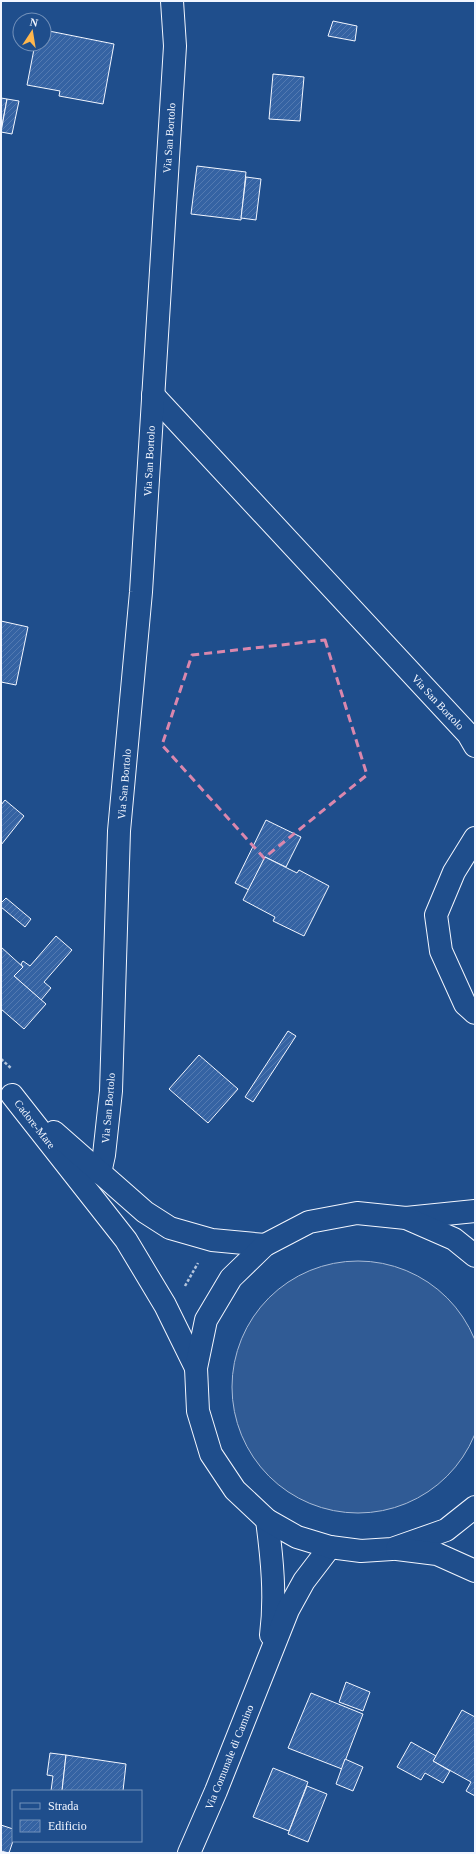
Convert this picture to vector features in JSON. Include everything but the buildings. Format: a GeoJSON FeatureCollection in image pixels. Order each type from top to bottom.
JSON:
{"type":"FeatureCollection","features":[{"type":"Feature","properties":{"kind":"street","name":"Via San Bortolo"},"geometry":{"type":"LineString","coordinates":[[100,1173],[104,1155],[111,1090],[119,831],[141,592],[175,46],[172,1]]}},
{"type":"Feature","properties":{"kind":"street","name":"Via San Bortolo"},"geometry":{"type":"LineString","coordinates":[[153,395],[468,734],[475,746]]}},
{"type":"Feature","properties":{"kind":"street"},"geometry":{"type":"LineString","coordinates":[[475,838],[454,872],[436,915],[441,951],[465,1004],[475,1013]]}},
{"type":"Feature","properties":{"kind":"street","name":"Cadore-Mare"},"geometry":{"type":"LineString","coordinates":[[10,1085],[100,1173],[145,1212],[170,1228],[212,1240],[265,1245]]}},
{"type":"Feature","properties":{"kind":"street","name":"Cadore-Mare"},"geometry":{"type":"LineString","coordinates":[[10,1085],[126,1240],[165,1305],[196,1368]]}},
{"type":"Feature","properties":{"kind":"street"},"geometry":{"type":"LineString","coordinates":[[475,1211],[406,1218],[357,1213],[309,1222],[265,1245],[230,1278],[206,1320],[196,1368],[198,1411],[211,1454],[235,1490],[267,1520],[297,1537],[330,1547],[360,1551],[392,1549],[438,1554],[475,1571]]}},
{"type":"Feature","properties":{"kind":"street"},"geometry":{"type":"LineString","coordinates":[[406,1218],[454,1238],[475,1256]]}},
{"type":"Feature","properties":{"kind":"street"},"geometry":{"type":"LineString","coordinates":[[392,1549],[446,1530],[475,1507]]}},
{"type":"Feature","properties":{"kind":"street","name":"Via Comunale di Camino"},"geometry":{"type":"LineString","coordinates":[[267,1520],[272,1554],[274,1611],[267,1660]]}},
{"type":"Feature","properties":{"kind":"street","name":"Via Comunale di Camino"},"geometry":{"type":"LineString","coordinates":[[189,1853],[216,1791],[288,1610],[304,1580],[330,1547]]}},
{"type":"Feature","properties":{"kind":"path"},"geometry":{"type":"LineString","coordinates":[[1,1058],[10,1085]]}},
{"type":"Feature","properties":{"kind":"path"},"geometry":{"type":"LineString","coordinates":[[165,1305],[178,1298],[212,1240]]}},
{"type":"Feature","properties":{"kind":"highlighted area"},"geometry":{"type":"Polygon","coordinates":[[[325,640],[367,775],[264,858],[162,745],[192,655],[325,640]]]}},
{"type":"Feature","properties":{"kind":"shaded area"},"geometry":{"type":"Polygon","coordinates":[[[346,1261],[370,1261],[395,1266],[418,1275],[438,1289],[456,1307],[470,1327],[477,1344],[477,1430],[470,1447],[456,1467],[438,1485],[418,1499],[395,1508],[370,1513],[346,1513],[321,1508],[298,1499],[278,1485],[260,1467],[246,1447],[237,1424],[232,1399],[232,1375],[237,1350],[246,1327],[260,1307],[278,1289],[298,1275],[321,1266],[346,1261]]]}}]}
